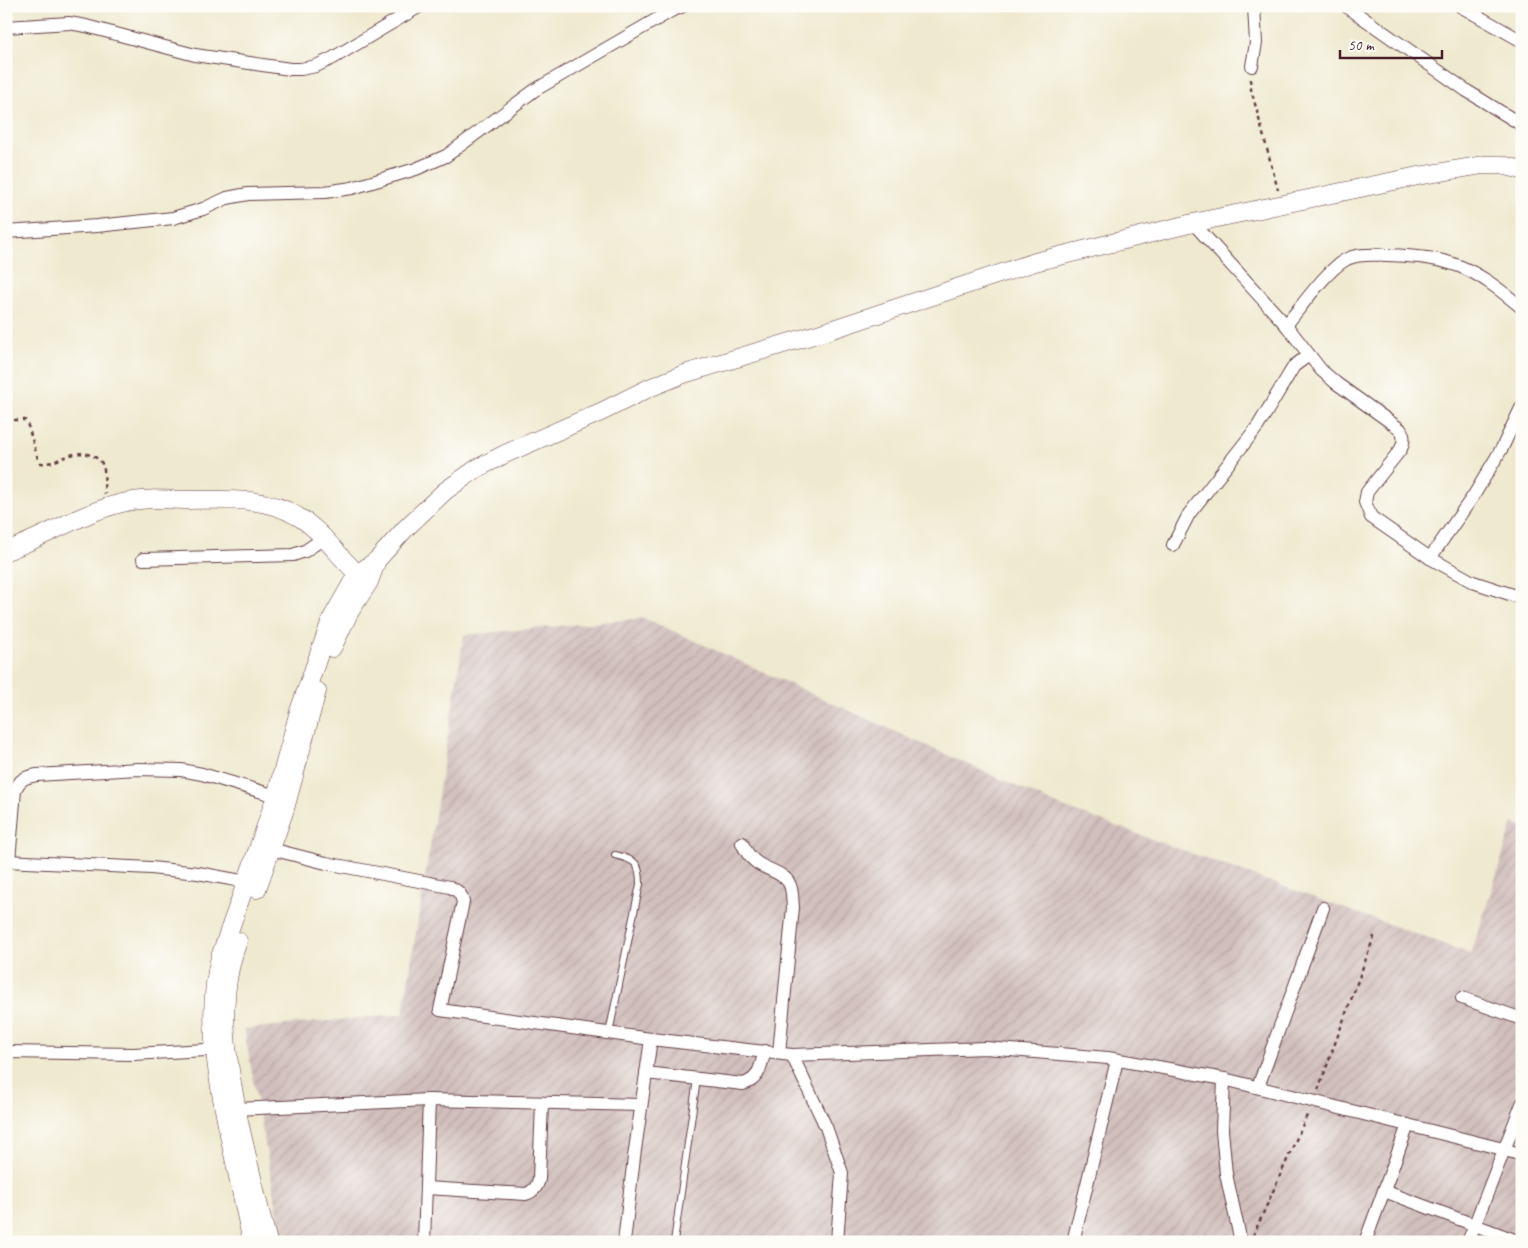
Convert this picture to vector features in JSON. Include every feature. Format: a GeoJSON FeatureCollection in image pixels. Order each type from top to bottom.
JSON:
{"type":"FeatureCollection","features":[{"type":"Feature","properties":{"kind":"street"},"geometry":{"type":"LineString","coordinates":[[6,27],[69,24],[86,26],[195,55],[301,69],[316,66],[333,58],[420,6]]}},
{"type":"Feature","properties":{"kind":"street"},"geometry":{"type":"LineString","coordinates":[[6,232],[97,226],[173,218],[202,209],[227,198],[248,194],[325,192],[343,189],[416,169],[446,156],[534,90],[637,30],[683,6]]}},
{"type":"Feature","properties":{"kind":"street"},"geometry":{"type":"LineString","coordinates":[[1252,66],[1256,43],[1254,6]]}},
{"type":"Feature","properties":{"kind":"street"},"geometry":{"type":"LineString","coordinates":[[1346,6],[1467,91],[1522,125]]}},
{"type":"Feature","properties":{"kind":"street"},"geometry":{"type":"LineString","coordinates":[[1460,6],[1522,41]]}},
{"type":"Feature","properties":{"kind":"street"},"geometry":{"type":"LineString","coordinates":[[252,1242],[219,1089],[225,1011],[234,951],[266,848],[276,796],[299,711],[331,620],[377,560],[406,528],[445,491],[476,469],[505,454],[684,374],[827,331],[1035,262],[1282,203],[1418,176],[1483,166],[1519,166]]}},
{"type":"Feature","properties":{"kind":"street"},"geometry":{"type":"LineString","coordinates":[[1193,223],[1286,325],[1321,370],[1400,429],[1404,434],[1401,449],[1367,492],[1366,509],[1371,517],[1430,558],[1473,582],[1522,598]]}},
{"type":"Feature","properties":{"kind":"street"},"geometry":{"type":"LineString","coordinates":[[1286,325],[1335,267],[1347,258],[1362,255],[1408,256],[1451,262],[1472,270],[1493,284],[1522,308]]}},
{"type":"Feature","properties":{"kind":"street"},"geometry":{"type":"LineString","coordinates":[[1173,545],[1189,514],[1258,426],[1294,366],[1309,354]]}},
{"type":"Feature","properties":{"kind":"street"},"geometry":{"type":"LineString","coordinates":[[1430,558],[1474,495],[1502,448],[1522,406]]}},
{"type":"Feature","properties":{"kind":"street"},"geometry":{"type":"LineString","coordinates":[[6,551],[76,520],[123,503],[145,500],[247,500],[283,509],[299,517],[324,538],[363,578]]}},
{"type":"Feature","properties":{"kind":"street"},"geometry":{"type":"LineString","coordinates":[[143,560],[293,556],[305,552],[324,538]]}},
{"type":"Feature","properties":{"kind":"street"},"geometry":{"type":"LineString","coordinates":[[268,1242],[237,1109],[221,1050],[213,1007],[215,976],[247,882],[285,809],[327,659],[350,611],[363,578]]}},
{"type":"Feature","properties":{"kind":"street"},"geometry":{"type":"LineString","coordinates":[[247,882],[198,873],[151,868],[7,861],[15,790],[18,783],[25,777],[37,774],[162,768],[202,774],[276,796]]}},
{"type":"Feature","properties":{"kind":"street"},"geometry":{"type":"LineString","coordinates":[[742,843],[748,855],[756,863],[784,877],[790,884],[792,893],[793,907],[779,1053]]}},
{"type":"Feature","properties":{"kind":"street"},"geometry":{"type":"LineString","coordinates":[[266,848],[326,863],[450,887],[458,891],[463,902],[440,1010],[651,1039],[792,1054],[986,1048],[1108,1058],[1224,1079],[1522,1155]]}},
{"type":"Feature","properties":{"kind":"street"},"geometry":{"type":"LineString","coordinates":[[1258,1088],[1323,908]]}},
{"type":"Feature","properties":{"kind":"street"},"geometry":{"type":"LineString","coordinates":[[1462,998],[1522,1019]]}},
{"type":"Feature","properties":{"kind":"street"},"geometry":{"type":"LineString","coordinates":[[624,1242],[651,1039]]}},
{"type":"Feature","properties":{"kind":"street"},"geometry":{"type":"LineString","coordinates":[[6,1052],[133,1054],[221,1050]]}},
{"type":"Feature","properties":{"kind":"street"},"geometry":{"type":"LineString","coordinates":[[646,1074],[743,1084],[751,1082],[756,1078],[765,1051]]}},
{"type":"Feature","properties":{"kind":"street"},"geometry":{"type":"LineString","coordinates":[[792,1054],[826,1127],[842,1173],[837,1242]]}},
{"type":"Feature","properties":{"kind":"street"},"geometry":{"type":"LineString","coordinates":[[1073,1242],[1117,1060]]}},
{"type":"Feature","properties":{"kind":"street"},"geometry":{"type":"LineString","coordinates":[[1224,1079],[1222,1130],[1226,1174],[1241,1242]]}},
{"type":"Feature","properties":{"kind":"street"},"geometry":{"type":"LineString","coordinates":[[237,1109],[429,1100],[641,1105]]}},
{"type":"Feature","properties":{"kind":"street"},"geometry":{"type":"LineString","coordinates":[[424,1242],[429,1100]]}},
{"type":"Feature","properties":{"kind":"street"},"geometry":{"type":"LineString","coordinates":[[426,1188],[526,1194],[532,1192],[539,1179],[542,1103]]}},
{"type":"Feature","properties":{"kind":"street"},"geometry":{"type":"LineString","coordinates":[[1468,1242],[1522,1104]]}},
{"type":"Feature","properties":{"kind":"street"},"geometry":{"type":"LineString","coordinates":[[1365,1242],[1408,1126]]}},
{"type":"Feature","properties":{"kind":"street"},"geometry":{"type":"LineString","coordinates":[[1384,1191],[1520,1242]]}},
{"type":"Feature","properties":{"kind":"lane"},"geometry":{"type":"LineString","coordinates":[[609,1033],[640,884],[640,869],[635,862],[616,855]]}},
{"type":"Feature","properties":{"kind":"lane"},"geometry":{"type":"LineString","coordinates":[[674,1242],[697,1079]]}},
{"type":"Feature","properties":{"kind":"path"},"geometry":{"type":"LineString","coordinates":[[1252,66],[1251,89],[1282,203]]}},
{"type":"Feature","properties":{"kind":"path"},"geometry":{"type":"LineString","coordinates":[[6,420],[24,420],[28,426],[38,460],[42,463],[48,463],[73,454],[90,455],[101,462],[103,466],[104,490],[110,507]]}},
{"type":"Feature","properties":{"kind":"path"},"geometry":{"type":"LineString","coordinates":[[1251,1242],[1314,1102],[1375,934]]}},
{"type":"Feature","properties":{"kind":"shaded area"},"geometry":{"type":"Polygon","coordinates":[[[644,618],[1060,806],[1471,954],[1513,823],[1522,828],[1522,1242],[283,1242],[244,1029],[403,1014],[464,635],[644,618]]]}}]}
